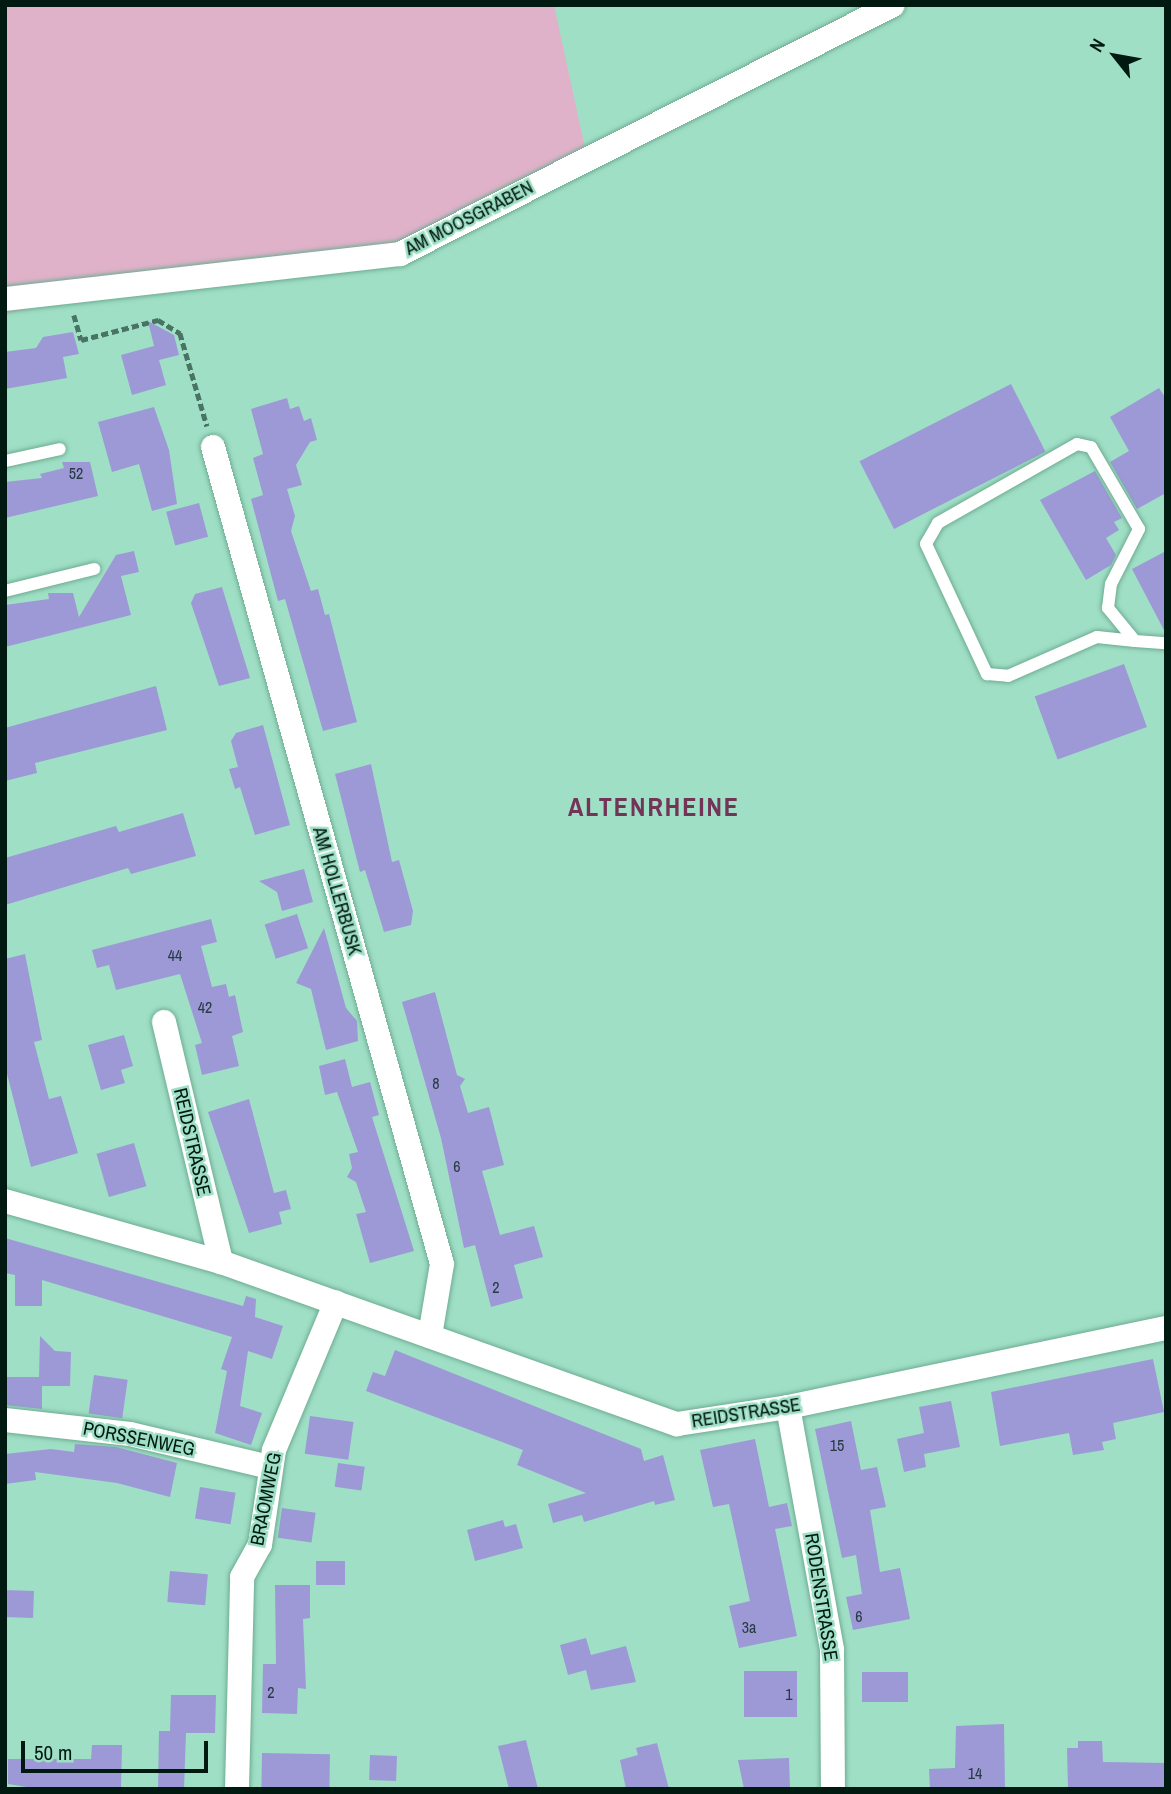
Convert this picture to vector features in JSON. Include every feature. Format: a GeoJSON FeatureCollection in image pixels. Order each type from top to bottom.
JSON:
{"type":"FeatureCollection","features":[{"type":"Feature","properties":{"kind":"street","name":"AM MOOSGRABEN"},"geometry":{"type":"LineString","coordinates":[[5,299],[66,289],[400,254],[893,5]]}},
{"type":"Feature","properties":{"kind":"street","name":"AM HOLLERBUSK"},"geometry":{"type":"LineString","coordinates":[[213,447],[442,1264],[430,1336]]}},
{"type":"Feature","properties":{"kind":"street","name":"REIDSTRASSE"},"geometry":{"type":"LineString","coordinates":[[163,1022],[221,1262]]}},
{"type":"Feature","properties":{"kind":"street","name":"REIDSTRASSE"},"geometry":{"type":"LineString","coordinates":[[5,1201],[221,1262],[677,1424],[788,1407],[1166,1328]]}},
{"type":"Feature","properties":{"kind":"street","name":"BRAOMWEG"},"geometry":{"type":"LineString","coordinates":[[237,1789],[242,1577],[260,1545],[271,1467],[336,1302]]}},
{"type":"Feature","properties":{"kind":"street","name":"RODENSTRASSE"},"geometry":{"type":"LineString","coordinates":[[788,1407],[832,1650],[833,1789]]}},
{"type":"Feature","properties":{"kind":"street","name":"PORSSENWEG"},"geometry":{"type":"LineString","coordinates":[[5,1420],[130,1434],[271,1467]]}},
{"type":"Feature","properties":{"kind":"lane"},"geometry":{"type":"LineString","coordinates":[[1135,641],[1108,608],[1111,584],[1139,529],[1091,447],[1077,444],[938,523],[926,544],[987,674],[1007,676],[1097,637],[1135,641],[1166,643]]}},
{"type":"Feature","properties":{"kind":"lane"},"geometry":{"type":"LineString","coordinates":[[5,461],[60,449]]}},
{"type":"Feature","properties":{"kind":"lane"},"geometry":{"type":"LineString","coordinates":[[5,591],[94,569]]}},
{"type":"Feature","properties":{"kind":"path"},"geometry":{"type":"LineString","coordinates":[[66,289],[81,340],[158,320],[180,332],[213,447]]}},
{"type":"Feature","properties":{"kind":"shaded area"},"geometry":{"type":"Polygon","coordinates":[[[5,5],[554,5],[590,171],[403,265],[62,302],[5,314],[5,5]]]}},
{"type":"Feature","properties":{"kind":"building"},"geometry":{"type":"Polygon","coordinates":[[[148,321],[174,335],[179,355],[159,360],[166,385],[132,395],[121,355],[154,346],[148,321]]]}},
{"type":"Feature","properties":{"kind":"building"},"geometry":{"type":"Polygon","coordinates":[[[73,332],[79,354],[63,357],[67,378],[5,389],[5,352],[36,348],[43,337],[73,332]]]}},
{"type":"Feature","properties":{"kind":"building"},"geometry":{"type":"Polygon","coordinates":[[[1011,384],[1046,452],[894,529],[860,461],[1011,384]]]}},
{"type":"Feature","properties":{"kind":"building"},"geometry":{"type":"Polygon","coordinates":[[[1159,388],[1166,399],[1166,493],[1137,509],[1110,462],[1129,451],[1110,417],[1159,388]]]}},
{"type":"Feature","properties":{"kind":"building"},"geometry":{"type":"Polygon","coordinates":[[[287,398],[290,409],[299,406],[304,421],[311,418],[317,440],[310,442],[296,465],[302,485],[287,489],[295,516],[291,531],[311,591],[318,589],[325,615],[329,614],[357,722],[323,731],[285,599],[278,601],[251,499],[263,495],[253,458],[263,454],[251,409],[287,398]]]}},
{"type":"Feature","properties":{"kind":"building"},"geometry":{"type":"Polygon","coordinates":[[[154,407],[169,450],[177,504],[152,511],[139,464],[112,472],[98,422],[154,407]]]}},
{"type":"Feature","properties":{"kind":"building"},"geometry":{"type":"Polygon","coordinates":[[[62,462],[90,462],[98,496],[5,518],[5,482],[42,478],[40,474],[64,468],[62,462]]]}},
{"type":"Feature","properties":{"kind":"building"},"geometry":{"type":"Polygon","coordinates":[[[1095,471],[1122,518],[1114,522],[1119,530],[1106,538],[1116,555],[1111,565],[1086,580],[1040,500],[1095,471]]]}},
{"type":"Feature","properties":{"kind":"building"},"geometry":{"type":"Polygon","coordinates":[[[199,503],[208,537],[175,546],[166,512],[199,503]]]}},
{"type":"Feature","properties":{"kind":"building"},"geometry":{"type":"Polygon","coordinates":[[[134,551],[139,572],[121,576],[131,615],[5,647],[5,605],[49,599],[48,593],[73,593],[79,617],[116,555],[134,551]]]}},
{"type":"Feature","properties":{"kind":"building"},"geometry":{"type":"Polygon","coordinates":[[[1166,551],[1166,634],[1132,569],[1166,551]]]}},
{"type":"Feature","properties":{"kind":"building"},"geometry":{"type":"Polygon","coordinates":[[[222,587],[250,678],[219,686],[191,603],[195,594],[222,587]]]}},
{"type":"Feature","properties":{"kind":"building"},"geometry":{"type":"Polygon","coordinates":[[[1124,664],[1147,727],[1058,759],[1035,696],[1124,664]]]}},
{"type":"Feature","properties":{"kind":"building"},"geometry":{"type":"Polygon","coordinates":[[[156,686],[167,730],[35,763],[37,773],[5,781],[5,728],[156,686]]]}},
{"type":"Feature","properties":{"kind":"building"},"geometry":{"type":"Polygon","coordinates":[[[263,725],[290,825],[255,835],[240,787],[235,789],[229,769],[238,767],[231,741],[236,733],[263,725]]]}},
{"type":"Feature","properties":{"kind":"building"},"geometry":{"type":"Polygon","coordinates":[[[371,764],[392,862],[399,860],[413,911],[411,925],[384,932],[365,870],[360,872],[335,774],[371,764]]]}},
{"type":"Feature","properties":{"kind":"building"},"geometry":{"type":"Polygon","coordinates":[[[183,813],[196,856],[131,874],[128,868],[5,905],[5,858],[116,826],[119,832],[183,813]]]}},
{"type":"Feature","properties":{"kind":"building"},"geometry":{"type":"Polygon","coordinates":[[[304,869],[313,902],[282,911],[277,892],[259,881],[304,869]]]}},
{"type":"Feature","properties":{"kind":"building"},"geometry":{"type":"Polygon","coordinates":[[[297,914],[308,948],[276,959],[265,925],[297,914]]]}},
{"type":"Feature","properties":{"kind":"building"},"geometry":{"type":"Polygon","coordinates":[[[211,919],[217,942],[201,946],[212,987],[226,984],[229,997],[235,995],[243,1032],[232,1036],[239,1066],[202,1075],[195,1045],[202,1043],[180,974],[116,990],[109,965],[97,968],[92,950],[211,919]]]}},
{"type":"Feature","properties":{"kind":"building"},"geometry":{"type":"Polygon","coordinates":[[[324,928],[346,1008],[357,1021],[358,1041],[326,1050],[311,989],[296,983],[324,928]]]}},
{"type":"Feature","properties":{"kind":"building"},"geometry":{"type":"Polygon","coordinates":[[[25,954],[42,1040],[34,1042],[49,1099],[61,1096],[78,1153],[31,1167],[5,1066],[5,959],[25,954]]]}},
{"type":"Feature","properties":{"kind":"building"},"geometry":{"type":"Polygon","coordinates":[[[435,992],[457,1075],[465,1079],[460,1086],[468,1113],[489,1107],[504,1165],[482,1171],[500,1235],[534,1226],[543,1257],[514,1265],[523,1298],[491,1307],[475,1245],[464,1248],[441,1138],[402,1002],[435,992]]]}},
{"type":"Feature","properties":{"kind":"building"},"geometry":{"type":"Polygon","coordinates":[[[124,1035],[133,1066],[121,1070],[125,1083],[101,1090],[88,1045],[124,1035]]]}},
{"type":"Feature","properties":{"kind":"building"},"geometry":{"type":"Polygon","coordinates":[[[345,1059],[352,1087],[370,1082],[379,1115],[372,1117],[414,1251],[370,1263],[356,1214],[366,1212],[356,1182],[347,1177],[352,1168],[349,1154],[358,1152],[337,1092],[325,1095],[319,1066],[345,1059]]]}},
{"type":"Feature","properties":{"kind":"building"},"geometry":{"type":"Polygon","coordinates":[[[249,1099],[274,1193],[286,1190],[291,1209],[279,1212],[282,1224],[249,1233],[208,1112],[249,1099]]]}},
{"type":"Feature","properties":{"kind":"building"},"geometry":{"type":"Polygon","coordinates":[[[134,1143],[146,1186],[109,1197],[97,1154],[134,1143]]]}},
{"type":"Feature","properties":{"kind":"building"},"geometry":{"type":"Polygon","coordinates":[[[5,1238],[243,1306],[246,1296],[256,1299],[255,1317],[283,1326],[272,1359],[248,1351],[240,1406],[262,1413],[251,1445],[215,1433],[227,1371],[221,1369],[232,1337],[42,1280],[42,1306],[15,1306],[15,1275],[5,1273],[5,1238]]]}},
{"type":"Feature","properties":{"kind":"building"},"geometry":{"type":"Polygon","coordinates":[[[40,1336],[55,1351],[71,1352],[70,1386],[42,1386],[42,1409],[5,1405],[5,1377],[39,1377],[40,1336]]]}},
{"type":"Feature","properties":{"kind":"building"},"geometry":{"type":"Polygon","coordinates":[[[395,1350],[641,1449],[644,1461],[663,1455],[675,1500],[655,1505],[654,1501],[584,1522],[582,1515],[553,1523],[548,1504],[586,1493],[517,1465],[523,1450],[366,1391],[373,1372],[385,1376],[395,1350]]]}},
{"type":"Feature","properties":{"kind":"building"},"geometry":{"type":"Polygon","coordinates":[[[1153,1359],[1164,1412],[1113,1423],[1116,1439],[1102,1442],[1104,1450],[1073,1455],[1069,1433],[1000,1446],[991,1392],[1153,1359]]]}},
{"type":"Feature","properties":{"kind":"building"},"geometry":{"type":"Polygon","coordinates":[[[94,1375],[128,1380],[122,1418],[89,1414],[94,1375]]]}},
{"type":"Feature","properties":{"kind":"building"},"geometry":{"type":"Polygon","coordinates":[[[951,1401],[960,1447],[924,1454],[926,1467],[904,1472],[897,1439],[924,1433],[919,1407],[951,1401]]]}},
{"type":"Feature","properties":{"kind":"building"},"geometry":{"type":"Polygon","coordinates":[[[310,1416],[354,1422],[348,1460],[305,1454],[310,1416]]]}},
{"type":"Feature","properties":{"kind":"building"},"geometry":{"type":"Polygon","coordinates":[[[851,1421],[861,1470],[877,1467],[886,1507],[870,1510],[880,1572],[900,1568],[910,1619],[853,1630],[846,1597],[862,1594],[856,1555],[842,1558],[815,1429],[851,1421]]]}},
{"type":"Feature","properties":{"kind":"building"},"geometry":{"type":"Polygon","coordinates":[[[755,1439],[769,1507],[787,1503],[792,1526],[775,1529],[797,1636],[739,1648],[729,1606],[750,1601],[729,1504],[713,1507],[700,1450],[755,1439]]]}},
{"type":"Feature","properties":{"kind":"building"},"geometry":{"type":"Polygon","coordinates":[[[75,1444],[116,1447],[177,1463],[170,1497],[117,1483],[35,1472],[36,1480],[5,1484],[5,1454],[51,1449],[74,1452],[75,1444]]]}},
{"type":"Feature","properties":{"kind":"building"},"geometry":{"type":"Polygon","coordinates":[[[338,1463],[365,1467],[361,1491],[335,1487],[338,1463]]]}},
{"type":"Feature","properties":{"kind":"building"},"geometry":{"type":"Polygon","coordinates":[[[200,1487],[236,1493],[231,1524],[195,1519],[200,1487]]]}},
{"type":"Feature","properties":{"kind":"building"},"geometry":{"type":"Polygon","coordinates":[[[282,1508],[316,1513],[311,1542],[278,1538],[282,1508]]]}},
{"type":"Feature","properties":{"kind":"building"},"geometry":{"type":"Polygon","coordinates":[[[503,1520],[505,1527],[516,1524],[523,1548],[475,1561],[467,1530],[503,1520]]]}},
{"type":"Feature","properties":{"kind":"building"},"geometry":{"type":"Polygon","coordinates":[[[316,1561],[345,1561],[345,1585],[316,1585],[316,1561]]]}},
{"type":"Feature","properties":{"kind":"building"},"geometry":{"type":"Polygon","coordinates":[[[170,1571],[208,1574],[205,1605],[167,1602],[170,1571]]]}},
{"type":"Feature","properties":{"kind":"building"},"geometry":{"type":"Polygon","coordinates":[[[275,1585],[310,1585],[310,1618],[303,1619],[306,1689],[298,1688],[297,1714],[262,1713],[263,1664],[276,1664],[275,1585]]]}},
{"type":"Feature","properties":{"kind":"building"},"geometry":{"type":"Polygon","coordinates":[[[5,1590],[34,1591],[33,1618],[5,1617],[5,1590]]]}},
{"type":"Feature","properties":{"kind":"building"},"geometry":{"type":"Polygon","coordinates":[[[586,1638],[591,1655],[626,1646],[636,1682],[591,1690],[586,1670],[568,1675],[560,1645],[586,1638]]]}},
{"type":"Feature","properties":{"kind":"building"},"geometry":{"type":"Polygon","coordinates":[[[744,1671],[797,1671],[797,1717],[744,1717],[744,1671]]]}},
{"type":"Feature","properties":{"kind":"building"},"geometry":{"type":"Polygon","coordinates":[[[862,1672],[908,1672],[908,1702],[862,1702],[862,1672]]]}},
{"type":"Feature","properties":{"kind":"building"},"geometry":{"type":"Polygon","coordinates":[[[171,1695],[216,1695],[215,1733],[186,1733],[184,1789],[158,1789],[159,1731],[170,1731],[171,1695]]]}},
{"type":"Feature","properties":{"kind":"building"},"geometry":{"type":"Polygon","coordinates":[[[1004,1724],[1005,1789],[930,1789],[929,1769],[955,1768],[956,1726],[1004,1724]]]}},
{"type":"Feature","properties":{"kind":"building"},"geometry":{"type":"Polygon","coordinates":[[[526,1740],[538,1789],[509,1789],[498,1746],[526,1740]]]}},
{"type":"Feature","properties":{"kind":"building"},"geometry":{"type":"Polygon","coordinates":[[[1078,1741],[1102,1741],[1103,1762],[1166,1763],[1166,1789],[1068,1789],[1067,1748],[1078,1748],[1078,1741]]]}},
{"type":"Feature","properties":{"kind":"building"},"geometry":{"type":"Polygon","coordinates":[[[657,1743],[669,1789],[626,1789],[620,1760],[638,1755],[636,1748],[657,1743]]]}},
{"type":"Feature","properties":{"kind":"building"},"geometry":{"type":"Polygon","coordinates":[[[92,1745],[122,1745],[121,1789],[39,1789],[8,1784],[8,1759],[91,1759],[92,1745]]]}},
{"type":"Feature","properties":{"kind":"building"},"geometry":{"type":"Polygon","coordinates":[[[262,1753],[330,1754],[329,1789],[261,1789],[262,1753]]]}},
{"type":"Feature","properties":{"kind":"building"},"geometry":{"type":"Polygon","coordinates":[[[370,1755],[397,1756],[396,1781],[369,1780],[370,1755]]]}},
{"type":"Feature","properties":{"kind":"building"},"geometry":{"type":"Polygon","coordinates":[[[789,1758],[790,1789],[744,1789],[738,1760],[789,1758]]]}},
{"type":"Feature","properties":{"kind":"district","name":"ALTENRHEINE"},"geometry":{"type":"Point","coordinates":[654,807]}}]}
